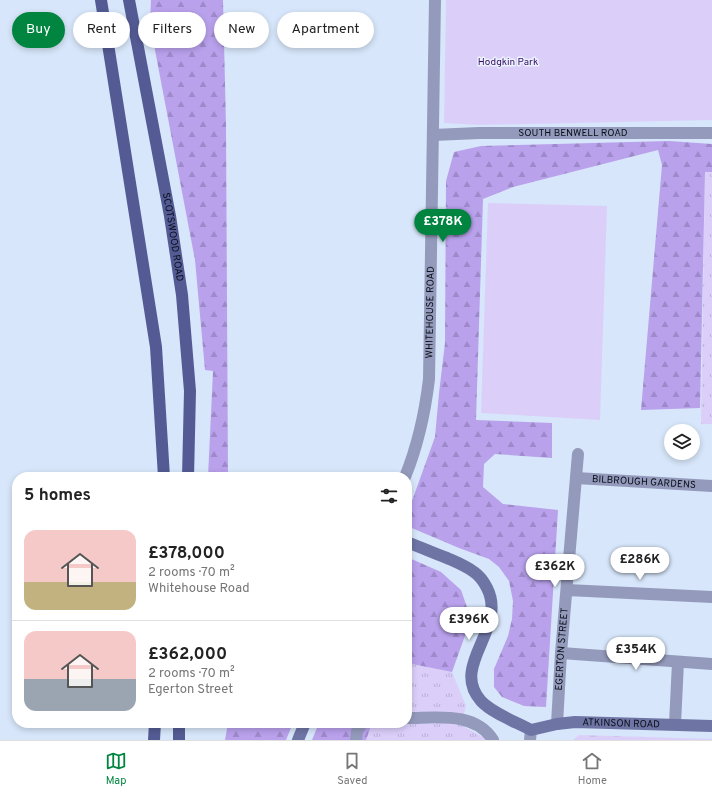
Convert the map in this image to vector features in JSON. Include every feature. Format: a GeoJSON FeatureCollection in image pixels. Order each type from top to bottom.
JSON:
{"type":"FeatureCollection","features":[{"type":"Feature","properties":{"kind":"main road"},"geometry":{"type":"LineString","coordinates":[[101,0],[156,347],[164,472]]}},
{"type":"Feature","properties":{"kind":"main road","name":"SCOTSWOOD ROAD"},"geometry":{"type":"LineString","coordinates":[[130,0],[170,216],[182,295],[190,391],[188,472]]}},
{"type":"Feature","properties":{"kind":"main road"},"geometry":{"type":"LineString","coordinates":[[412,544],[464,566],[475,572],[483,581],[492,602],[492,614],[489,626],[472,665],[472,683],[475,692],[481,701],[530,735]]}},
{"type":"Feature","properties":{"kind":"main road","name":"ATKINSON ROAD"},"geometry":{"type":"LineString","coordinates":[[530,735],[557,724],[575,722],[712,726]]}},
{"type":"Feature","properties":{"kind":"main road"},"geometry":{"type":"LineString","coordinates":[[154,740],[155,728]]}},
{"type":"Feature","properties":{"kind":"main road"},"geometry":{"type":"LineString","coordinates":[[179,728],[179,740]]}},
{"type":"Feature","properties":{"kind":"main road"},"geometry":{"type":"LineString","coordinates":[[298,740],[303,728]]}},
{"type":"Feature","properties":{"kind":"street","name":"WHITEHOUSE ROAD"},"geometry":{"type":"LineString","coordinates":[[407,472],[415,451],[422,424],[428,379],[435,0]]}},
{"type":"Feature","properties":{"kind":"street","name":"SOUTH BENWELL ROAD"},"geometry":{"type":"LineString","coordinates":[[433,135],[479,133],[712,133]]}},
{"type":"Feature","properties":{"kind":"street","name":"EGERTON STREET"},"geometry":{"type":"LineString","coordinates":[[557,724],[578,454]]}},
{"type":"Feature","properties":{"kind":"street","name":"BILBROUGH GARDENS"},"geometry":{"type":"LineString","coordinates":[[576,478],[712,486]]}},
{"type":"Feature","properties":{"kind":"street"},"geometry":{"type":"LineString","coordinates":[[567,590],[712,597]]}},
{"type":"Feature","properties":{"kind":"street"},"geometry":{"type":"LineString","coordinates":[[562,653],[712,664]]}},
{"type":"Feature","properties":{"kind":"street"},"geometry":{"type":"LineString","coordinates":[[675,724],[678,662]]}},
{"type":"Feature","properties":{"kind":"street"},"geometry":{"type":"LineString","coordinates":[[412,718],[466,720],[485,731],[493,740]]}},
{"type":"Feature","properties":{"kind":"street"},"geometry":{"type":"LineString","coordinates":[[356,739],[359,728]]}},
{"type":"Feature","properties":{"kind":"green space"},"geometry":{"type":"Polygon","coordinates":[[[151,0],[223,0],[223,12],[214,12],[214,48],[224,48],[228,472],[208,472],[213,371],[205,370],[195,260],[155,48],[206,48],[206,12],[150,12],[151,0]]]}},
{"type":"Feature","properties":{"kind":"green space","name":"Hodgkin Park"},"geometry":{"type":"Polygon","coordinates":[[[446,0],[712,0],[712,120],[479,125],[444,123],[446,0]]]}},
{"type":"Feature","properties":{"kind":"green space"},"geometry":{"type":"Polygon","coordinates":[[[669,141],[712,144],[712,172],[705,172],[700,408],[641,410],[662,165],[658,150],[513,187],[483,199],[476,420],[552,423],[552,458],[495,454],[484,464],[483,487],[503,504],[558,510],[546,707],[524,706],[502,697],[494,687],[494,669],[508,636],[512,619],[513,601],[509,581],[499,567],[489,559],[412,528],[412,501],[435,437],[445,343],[446,181],[454,152],[481,146],[669,141]]]}},
{"type":"Feature","properties":{"kind":"green space"},"geometry":{"type":"Polygon","coordinates":[[[705,172],[712,172],[712,424],[701,424],[705,172]]]}},
{"type":"Feature","properties":{"kind":"green space"},"geometry":{"type":"Polygon","coordinates":[[[488,203],[607,206],[600,420],[481,413],[488,203]]]}},
{"type":"Feature","properties":{"kind":"green space"},"geometry":{"type":"Polygon","coordinates":[[[412,559],[441,572],[461,590],[471,619],[452,672],[412,664],[412,559]]]}},
{"type":"Feature","properties":{"kind":"green space"},"geometry":{"type":"Polygon","coordinates":[[[412,664],[452,672],[466,706],[461,725],[488,740],[366,740],[370,728],[412,728],[412,664]]]}},
{"type":"Feature","properties":{"kind":"green space"},"geometry":{"type":"Polygon","coordinates":[[[227,728],[291,728],[286,740],[225,740],[227,728]]]}},
{"type":"Feature","properties":{"kind":"green space"},"geometry":{"type":"Polygon","coordinates":[[[317,728],[370,728],[366,740],[312,740],[317,728]]]}},
{"type":"Feature","properties":{"kind":"green space"},"geometry":{"type":"Polygon","coordinates":[[[579,735],[712,739],[712,740],[573,740],[579,735]]]}}]}
